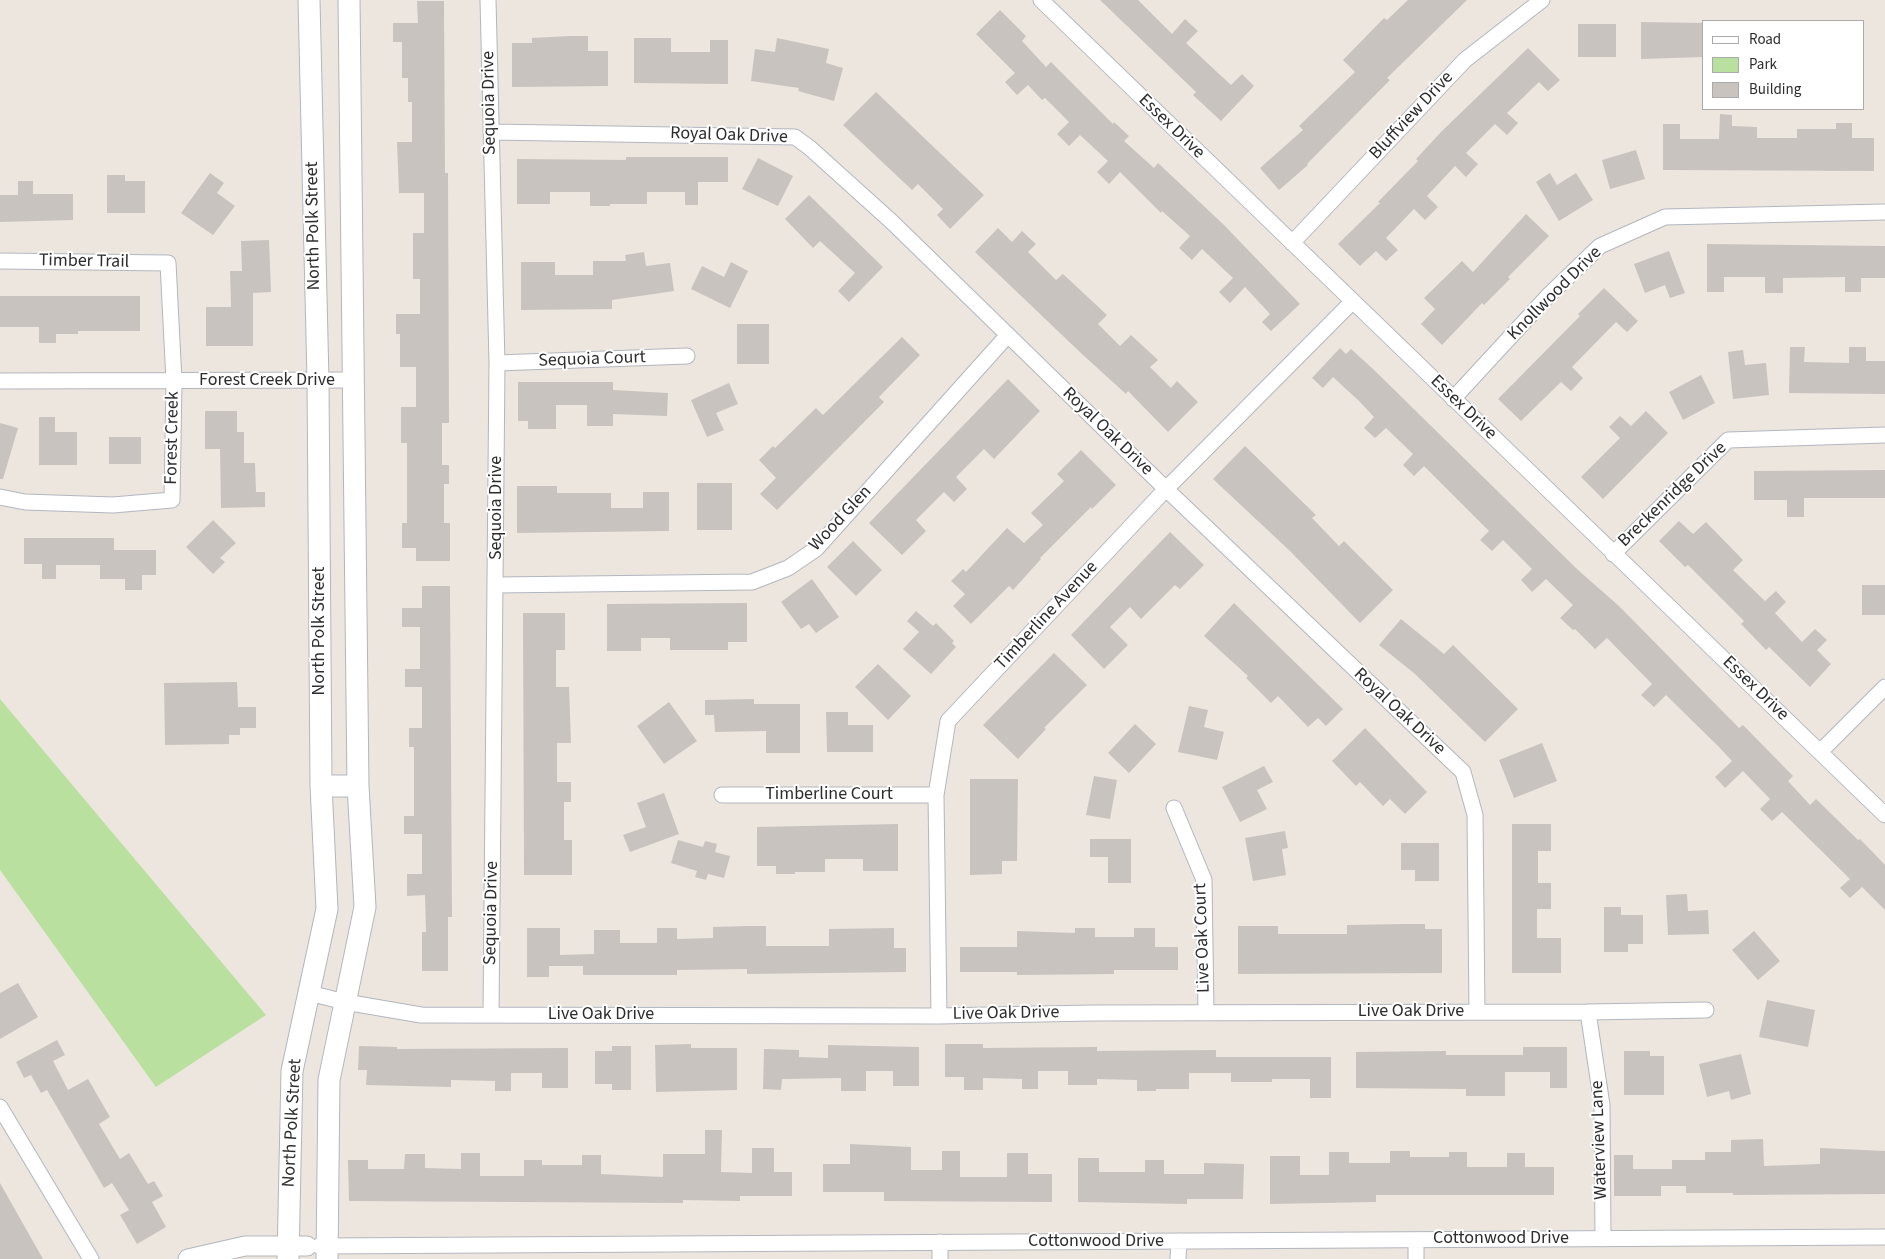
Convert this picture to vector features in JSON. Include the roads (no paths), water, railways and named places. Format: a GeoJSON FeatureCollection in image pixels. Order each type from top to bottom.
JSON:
{"type":"FeatureCollection","features":[{"type":"Feature","properties":{"kind":"main road","name":"North Polk Street"},"geometry":{"type":"LineString","coordinates":[[307,1251],[292,1071],[327,909],[321,786],[318,380],[309,0]]}},
{"type":"Feature","properties":{"kind":"main road","name":"North Polk Street"},"geometry":{"type":"LineString","coordinates":[[307,1251],[329,1080],[364,908],[358,786],[355,380],[349,0]]}},
{"type":"Feature","properties":{"kind":"main road"},"geometry":{"type":"LineString","coordinates":[[321,786],[358,786]]}},
{"type":"Feature","properties":{"kind":"street","name":"Sequoia Drive"},"geometry":{"type":"LineString","coordinates":[[488,0],[497,363],[491,1015]]}},
{"type":"Feature","properties":{"kind":"street","name":"Essex Drive"},"geometry":{"type":"LineString","coordinates":[[1042,0],[1885,815]]}},
{"type":"Feature","properties":{"kind":"street","name":"Bluffview Drive"},"geometry":{"type":"LineString","coordinates":[[1292,243],[1465,60],[1542,0]]}},
{"type":"Feature","properties":{"kind":"street","name":"Royal Oak Drive"},"geometry":{"type":"LineString","coordinates":[[491,132],[795,137],[810,148],[892,222],[1007,336],[1463,772],[1475,815],[1477,1012]]}},
{"type":"Feature","properties":{"kind":"street","name":"Knollwood Drive"},"geometry":{"type":"LineString","coordinates":[[1453,399],[1548,296],[1600,246],[1665,217],[1885,212]]}},
{"type":"Feature","properties":{"kind":"street","name":"Timber Trail"},"geometry":{"type":"LineString","coordinates":[[0,262],[168,263]]}},
{"type":"Feature","properties":{"kind":"street","name":"Forest Creek"},"geometry":{"type":"LineString","coordinates":[[0,497],[24,502],[113,505],[172,500],[174,381],[168,263]]}},
{"type":"Feature","properties":{"kind":"street","name":"Timberline Avenue"},"geometry":{"type":"LineString","coordinates":[[939,1016],[936,796],[948,722],[1166,489],[1353,301]]}},
{"type":"Feature","properties":{"kind":"street","name":"Wood Glen"},"geometry":{"type":"LineString","coordinates":[[496,585],[752,582],[788,568],[816,549],[1007,336]]}},
{"type":"Feature","properties":{"kind":"street","name":"Sequoia Court"},"geometry":{"type":"LineString","coordinates":[[497,363],[687,356]]}},
{"type":"Feature","properties":{"kind":"street","name":"Forest Creek Drive"},"geometry":{"type":"LineString","coordinates":[[0,381],[355,380]]}},
{"type":"Feature","properties":{"kind":"street","name":"Breckenridge Drive"},"geometry":{"type":"LineString","coordinates":[[1613,554],[1728,440],[1885,435]]}},
{"type":"Feature","properties":{"kind":"street"},"geometry":{"type":"LineString","coordinates":[[1820,752],[1885,686]]}},
{"type":"Feature","properties":{"kind":"street","name":"Timberline Court"},"geometry":{"type":"LineString","coordinates":[[722,795],[936,796]]}},
{"type":"Feature","properties":{"kind":"street","name":"Live Oak Court"},"geometry":{"type":"LineString","coordinates":[[1174,808],[1204,880],[1206,1013]]}},
{"type":"Feature","properties":{"kind":"street","name":"Live Oak Drive"},"geometry":{"type":"LineString","coordinates":[[309,993],[345,1002],[421,1015],[939,1016],[1706,1010]]}},
{"type":"Feature","properties":{"kind":"street","name":"Waterview Lane"},"geometry":{"type":"LineString","coordinates":[[1588,1012],[1602,1105],[1603,1239]]}},
{"type":"Feature","properties":{"kind":"street"},"geometry":{"type":"LineString","coordinates":[[2,1115],[91,1259]]}},
{"type":"Feature","properties":{"kind":"street","name":"Cottonwood Drive"},"geometry":{"type":"LineString","coordinates":[[307,1251],[645,1252],[940,1242],[1885,1237]]}},
{"type":"Feature","properties":{"kind":"street"},"geometry":{"type":"LineString","coordinates":[[1416,1240],[1416,1259]]}},
{"type":"Feature","properties":{"kind":"street"},"geometry":{"type":"LineString","coordinates":[[1178,1259],[1179,1241]]}},
{"type":"Feature","properties":{"kind":"street"},"geometry":{"type":"LineString","coordinates":[[940,1242],[940,1259]]}},
{"type":"Feature","properties":{"kind":"street"},"geometry":{"type":"LineString","coordinates":[[188,1259],[245,1246],[307,1251]]}}]}
